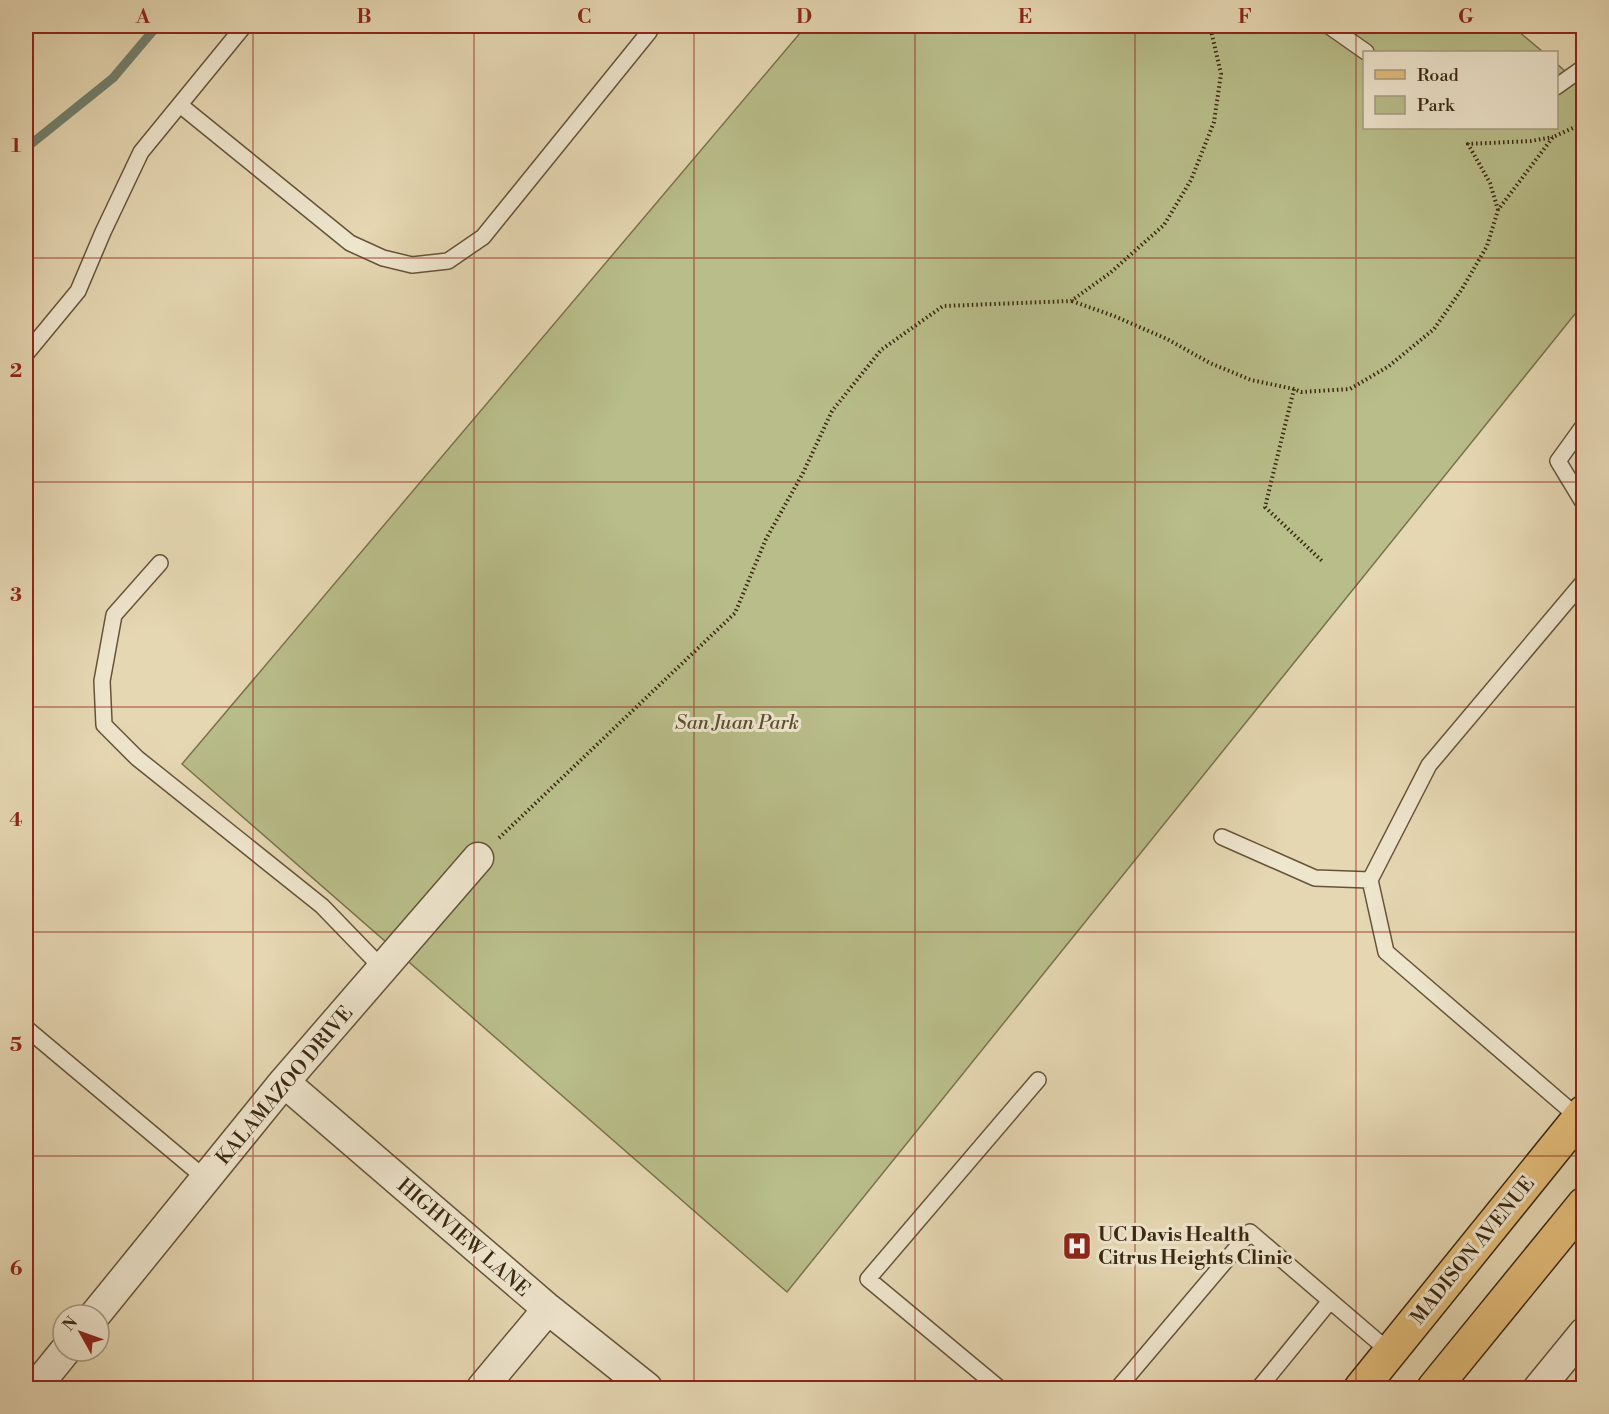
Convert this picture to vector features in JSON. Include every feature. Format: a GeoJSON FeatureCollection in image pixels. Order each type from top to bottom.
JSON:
{"type":"FeatureCollection","features":[{"type":"Feature","properties":{"kind":"main road","name":"MADISON AVENUE"},"geometry":{"type":"LineString","coordinates":[[1361,1389],[1581,1115]]}},
{"type":"Feature","properties":{"kind":"main road"},"geometry":{"type":"LineString","coordinates":[[1434,1389],[1584,1204]]}},
{"type":"Feature","properties":{"kind":"street","name":"KALAMAZOO DRIVE"},"geometry":{"type":"LineString","coordinates":[[105,1303],[284,1082],[478,858]]}},
{"type":"Feature","properties":{"kind":"street","name":"HIGHVIEW LANE"},"geometry":{"type":"LineString","coordinates":[[284,1082],[548,1309],[647,1389]]}},
{"type":"Feature","properties":{"kind":"street"},"geometry":{"type":"LineString","coordinates":[[482,1389],[548,1309]]}},
{"type":"Feature","properties":{"kind":"street"},"geometry":{"type":"LineString","coordinates":[[1539,1389],[1584,1333]]}},
{"type":"Feature","properties":{"kind":"street"},"geometry":{"type":"LineString","coordinates":[[35,1389],[56,1363]]}},
{"type":"Feature","properties":{"kind":"lane"},"geometry":{"type":"LineString","coordinates":[[26,354],[78,291],[102,232],[141,152],[244,26]]}},
{"type":"Feature","properties":{"kind":"lane"},"geometry":{"type":"LineString","coordinates":[[180,105],[350,243],[383,258],[412,265],[448,261],[483,237],[652,26]]}},
{"type":"Feature","properties":{"kind":"lane"},"geometry":{"type":"LineString","coordinates":[[1329,26],[1365,51]]}},
{"type":"Feature","properties":{"kind":"lane"},"geometry":{"type":"LineString","coordinates":[[1558,86],[1584,67]]}},
{"type":"Feature","properties":{"kind":"lane"},"geometry":{"type":"LineString","coordinates":[[1584,425],[1558,461],[1584,504]]}},
{"type":"Feature","properties":{"kind":"lane"},"geometry":{"type":"LineString","coordinates":[[160,563],[114,615],[102,681],[104,725],[137,758],[322,906],[383,969]]}},
{"type":"Feature","properties":{"kind":"lane"},"geometry":{"type":"LineString","coordinates":[[1581,1115],[1386,952],[1370,880],[1429,765],[1584,581]]}},
{"type":"Feature","properties":{"kind":"lane"},"geometry":{"type":"LineString","coordinates":[[1222,837],[1315,878],[1370,880]]}},
{"type":"Feature","properties":{"kind":"lane"},"geometry":{"type":"LineString","coordinates":[[26,1028],[206,1179]]}},
{"type":"Feature","properties":{"kind":"lane"},"geometry":{"type":"LineString","coordinates":[[999,1389],[868,1279],[1038,1080]]}},
{"type":"Feature","properties":{"kind":"lane"},"geometry":{"type":"LineString","coordinates":[[1118,1389],[1250,1232],[1390,1352]]}},
{"type":"Feature","properties":{"kind":"lane"},"geometry":{"type":"LineString","coordinates":[[1259,1389],[1330,1301]]}},
{"type":"Feature","properties":{"kind":"path"},"geometry":{"type":"LineString","coordinates":[[1071,301],[1110,273],[1164,225],[1191,180],[1214,122],[1221,74],[1210,26]]}},
{"type":"Feature","properties":{"kind":"path"},"geometry":{"type":"LineString","coordinates":[[1498,210],[1490,183],[1468,144],[1531,141],[1553,137],[1584,123]]}},
{"type":"Feature","properties":{"kind":"path"},"geometry":{"type":"LineString","coordinates":[[478,858],[735,613],[766,539],[803,473],[832,411],[881,350],[944,306],[1071,301],[1114,316],[1167,339],[1210,363],[1251,380],[1300,392],[1350,388],[1389,366],[1434,329],[1462,289],[1487,246],[1498,210],[1553,137]]}},
{"type":"Feature","properties":{"kind":"path"},"geometry":{"type":"LineString","coordinates":[[1294,389],[1265,507],[1322,561]]}},
{"type":"Feature","properties":{"kind":"green space","name":"San Juan Park"},"geometry":{"type":"Polygon","coordinates":[[[806,26],[1512,26],[1542,51],[1363,51],[1363,129],[1558,129],[1558,65],[1583,87],[1583,304],[787,1292],[182,764],[806,26]]]}},
{"type":"Feature","properties":{"kind":"waterway"},"geometry":{"type":"LineString","coordinates":[[26,148],[113,78],[157,26]]}},
{"type":"Feature","properties":{"kind":"place","name":"UC Davis Health Citrus Heights Clinic"},"geometry":{"type":"Point","coordinates":[1077,1246]}}]}
